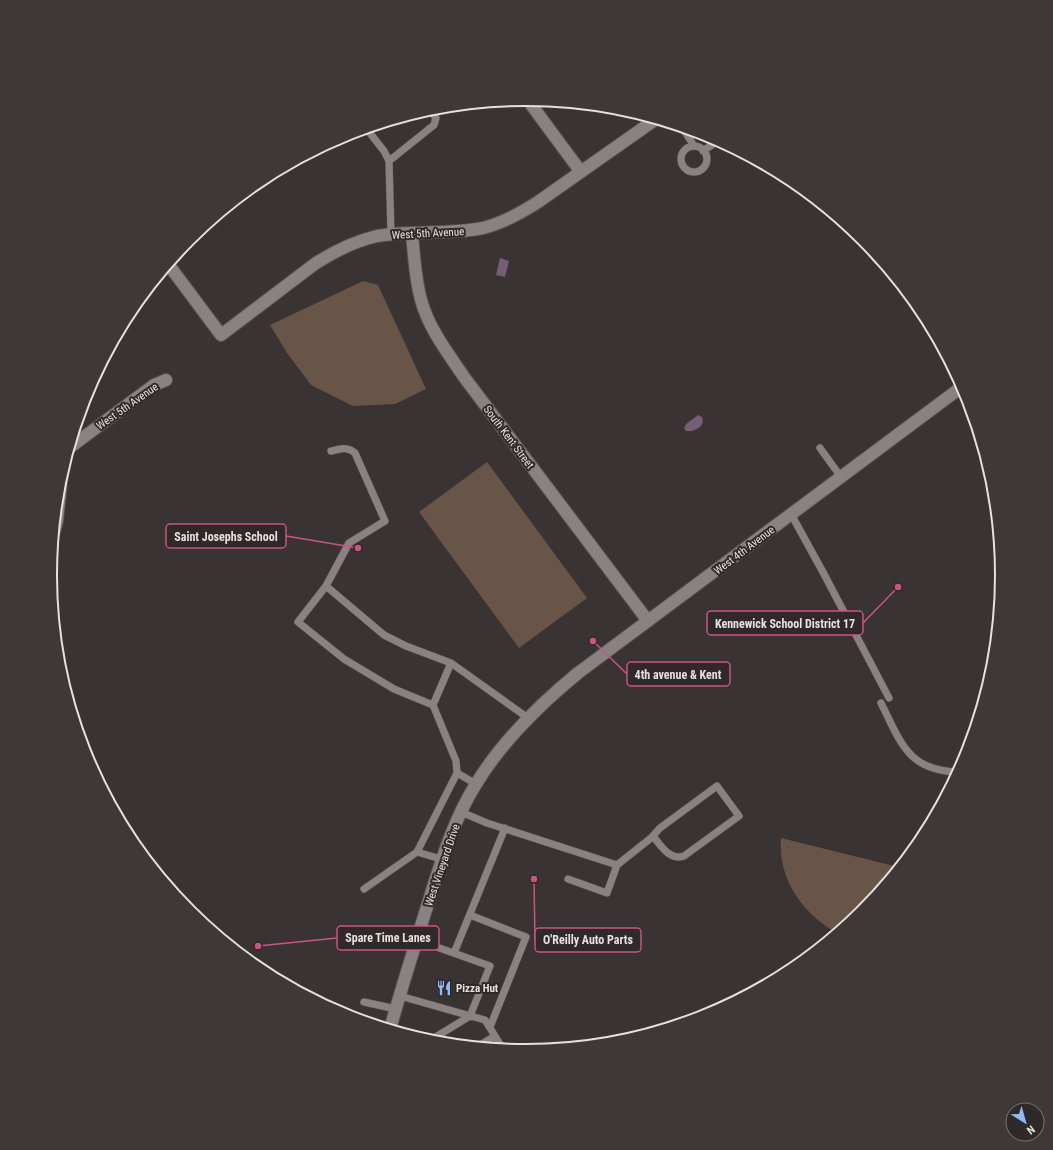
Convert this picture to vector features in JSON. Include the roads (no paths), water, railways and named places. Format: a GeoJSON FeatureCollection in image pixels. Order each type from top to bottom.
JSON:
{"type":"FeatureCollection","features":[{"type":"Feature","properties":{"kind":"street"},"geometry":{"type":"LineString","coordinates":[[533,106],[581,172]]}},
{"type":"Feature","properties":{"kind":"street","name":"West 5th Avenue"},"geometry":{"type":"LineString","coordinates":[[171,268],[221,335],[329,254],[377,236],[391,234],[458,232],[503,222],[538,202],[652,122]]}},
{"type":"Feature","properties":{"kind":"street","name":"South Kent Street"},"geometry":{"type":"LineString","coordinates":[[412,233],[416,279],[421,301],[438,339],[464,377],[648,621]]}},
{"type":"Feature","properties":{"kind":"street","name":"West 5th Avenue"},"geometry":{"type":"LineString","coordinates":[[76,444],[154,385],[166,380]]}},
{"type":"Feature","properties":{"kind":"street","name":"West 4th Avenue"},"geometry":{"type":"LineString","coordinates":[[528,718],[556,691],[958,390]]}},
{"type":"Feature","properties":{"kind":"street","name":"West Vineyard Drive"},"geometry":{"type":"LineString","coordinates":[[391,1025],[441,859],[452,830],[476,784],[496,755],[528,718]]}},
{"type":"Feature","properties":{"kind":"lane"},"geometry":{"type":"LineString","coordinates":[[389,161],[434,125],[436,118],[434,115]]}},
{"type":"Feature","properties":{"kind":"lane"},"geometry":{"type":"LineString","coordinates":[[369,132],[384,151],[389,161],[391,234]]}},
{"type":"Feature","properties":{"kind":"lane"},"geometry":{"type":"LineString","coordinates":[[687,134],[694,146],[704,151],[706,156],[703,167],[696,171],[688,170],[682,164],[681,156],[686,149],[694,146]]}},
{"type":"Feature","properties":{"kind":"lane"},"geometry":{"type":"LineString","coordinates":[[704,151],[713,144]]}},
{"type":"Feature","properties":{"kind":"lane"},"geometry":{"type":"LineString","coordinates":[[331,451],[346,448],[355,454],[386,521],[349,543],[326,586],[298,622],[344,659],[394,689],[433,705],[456,761],[457,772],[417,852],[364,889]]}},
{"type":"Feature","properties":{"kind":"lane"},"geometry":{"type":"LineString","coordinates":[[820,448],[841,477]]}},
{"type":"Feature","properties":{"kind":"lane"},"geometry":{"type":"LineString","coordinates":[[791,514],[889,698]]}},
{"type":"Feature","properties":{"kind":"lane"},"geometry":{"type":"LineString","coordinates":[[326,586],[384,635],[406,646],[451,663],[528,718]]}},
{"type":"Feature","properties":{"kind":"lane"},"geometry":{"type":"LineString","coordinates":[[433,705],[451,663]]}},
{"type":"Feature","properties":{"kind":"lane"},"geometry":{"type":"LineString","coordinates":[[881,703],[902,746],[917,760],[936,770],[953,771]]}},
{"type":"Feature","properties":{"kind":"lane"},"geometry":{"type":"LineString","coordinates":[[457,772],[476,784]]}},
{"type":"Feature","properties":{"kind":"lane"},"geometry":{"type":"LineString","coordinates":[[568,879],[607,893],[617,865],[653,836],[660,828],[717,786],[739,816],[684,856],[679,858],[674,857],[665,850],[653,836]]}},
{"type":"Feature","properties":{"kind":"lane"},"geometry":{"type":"LineString","coordinates":[[461,812],[617,865]]}},
{"type":"Feature","properties":{"kind":"lane"},"geometry":{"type":"LineString","coordinates":[[454,953],[505,828]]}},
{"type":"Feature","properties":{"kind":"lane"},"geometry":{"type":"LineString","coordinates":[[417,852],[441,859]]}},
{"type":"Feature","properties":{"kind":"lane"},"geometry":{"type":"LineString","coordinates":[[470,915],[526,937],[490,1027]]}},
{"type":"Feature","properties":{"kind":"lane"},"geometry":{"type":"LineString","coordinates":[[417,940],[490,966],[470,1016],[438,1036]]}},
{"type":"Feature","properties":{"kind":"lane"},"geometry":{"type":"LineString","coordinates":[[400,996],[485,1020],[499,1043]]}},
{"type":"Feature","properties":{"kind":"lane"},"geometry":{"type":"LineString","coordinates":[[364,1002],[396,1009]]}},
{"type":"Feature","properties":{"kind":"lane"},"geometry":{"type":"LineString","coordinates":[[485,1042],[495,1036]]}},
{"type":"Feature","properties":{"kind":"place","name":"Saint Josephs School"},"geometry":{"type":"Point","coordinates":[358,548]}},
{"type":"Feature","properties":{"kind":"place","name":"Kennewick School District 17"},"geometry":{"type":"Point","coordinates":[898,587]}},
{"type":"Feature","properties":{"kind":"place","name":"4th avenue & Kent"},"geometry":{"type":"Point","coordinates":[593,641]}},
{"type":"Feature","properties":{"kind":"place","name":"O'Reilly Auto Parts"},"geometry":{"type":"Point","coordinates":[534,879]}},
{"type":"Feature","properties":{"kind":"place","name":"Spare Time Lanes"},"geometry":{"type":"Point","coordinates":[258,946]}},
{"type":"Feature","properties":{"kind":"place","name":"Pizza Hut"},"geometry":{"type":"Point","coordinates":[444,988]}}]}
